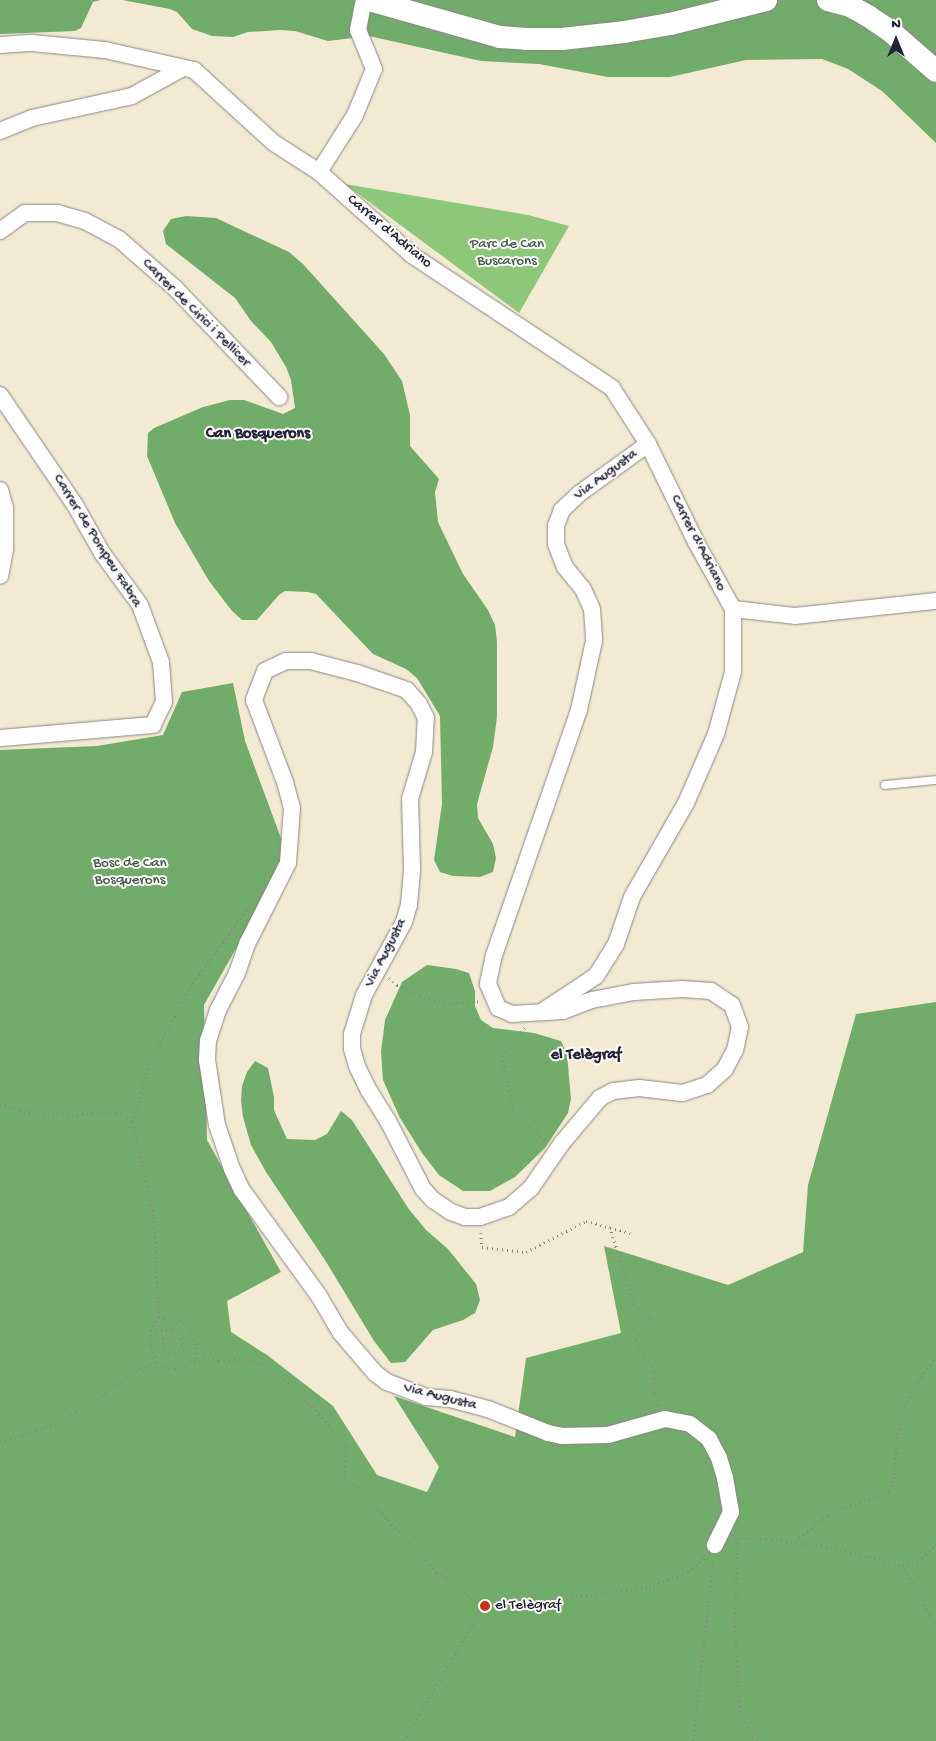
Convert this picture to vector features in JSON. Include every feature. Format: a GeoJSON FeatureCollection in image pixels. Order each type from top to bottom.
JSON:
{"type":"FeatureCollection","features":[{"type":"Feature","properties":{"kind":"street"},"geometry":{"type":"LineString","coordinates":[[319,172],[355,115],[374,68],[358,30],[364,0]]}},
{"type":"Feature","properties":{"kind":"street"},"geometry":{"type":"LineString","coordinates":[[369,0],[500,36],[527,39],[562,39],[624,32],[670,24],[766,0]]}},
{"type":"Feature","properties":{"kind":"street"},"geometry":{"type":"LineString","coordinates":[[828,0],[850,6],[868,16],[889,30],[936,70]]}},
{"type":"Feature","properties":{"kind":"street","name":"Carrer d'Adriano"},"geometry":{"type":"LineString","coordinates":[[0,45],[32,43],[105,50],[194,70],[274,143],[319,172],[412,255],[612,388],[648,444],[696,542],[733,609],[733,672],[716,734],[686,803],[632,897],[616,944],[596,976],[538,1014]]}},
{"type":"Feature","properties":{"kind":"street"},"geometry":{"type":"LineString","coordinates":[[0,131],[32,118],[132,96],[182,68]]}},
{"type":"Feature","properties":{"kind":"street","name":"Carrer de Cirici i Pellicer"},"geometry":{"type":"LineString","coordinates":[[0,231],[25,213],[57,213],[85,221],[119,239],[176,288],[279,397]]}},
{"type":"Feature","properties":{"kind":"street","name":"Carrer de Pompeu Fabra"},"geometry":{"type":"LineString","coordinates":[[0,394],[75,505],[102,553],[140,605],[161,662],[164,702],[153,725],[0,738]]}},
{"type":"Feature","properties":{"kind":"street","name":"Via Augusta"},"geometry":{"type":"LineString","coordinates":[[648,444],[580,493],[562,510],[556,526],[556,544],[565,567],[583,589],[592,609],[594,641],[579,710],[494,955],[488,984],[498,1008],[512,1014],[538,1014],[563,1011],[608,996],[682,989],[710,991],[732,1005],[740,1028],[735,1050],[725,1069],[707,1085],[682,1094],[639,1088],[613,1091],[590,1108],[557,1150],[531,1188],[509,1207],[480,1217],[465,1217],[451,1212],[433,1200],[422,1189],[357,1066],[352,1049],[352,1034],[364,996],[404,922],[409,905],[412,869],[410,800],[424,752],[426,718],[419,704],[407,690],[358,672],[312,661],[286,661],[265,670],[254,700],[285,782],[292,808],[288,863],[247,944],[208,1040],[207,1060],[212,1103],[224,1147],[242,1190],[314,1289],[352,1347],[375,1372],[401,1388],[426,1397],[450,1399],[488,1409],[548,1433],[578,1437],[608,1436],[665,1420],[690,1424],[709,1439],[719,1458],[731,1512],[715,1545]]}},
{"type":"Feature","properties":{"kind":"street"},"geometry":{"type":"LineString","coordinates":[[0,490],[5,508],[5,549],[0,576]]}},
{"type":"Feature","properties":{"kind":"street"},"geometry":{"type":"LineString","coordinates":[[733,609],[795,616],[936,601]]}},
{"type":"Feature","properties":{"kind":"lane"},"geometry":{"type":"LineString","coordinates":[[886,785],[936,780]]}},
{"type":"Feature","properties":{"kind":"path"},"geometry":{"type":"LineString","coordinates":[[270,896],[245,909],[190,987],[148,1065],[133,1122],[154,1217],[160,1294],[159,1317],[151,1330],[152,1347],[157,1361],[163,1368],[175,1369],[208,1357],[219,1361],[239,1358],[265,1364],[291,1385],[336,1432],[346,1446],[345,1477],[358,1487],[437,1573],[452,1579],[460,1589],[482,1608],[649,1587],[688,1572],[715,1545],[738,1538],[795,1541],[856,1552],[903,1565],[912,1564],[922,1558],[936,1544]]}},
{"type":"Feature","properties":{"kind":"path"},"geometry":{"type":"LineString","coordinates":[[378,967],[396,985],[429,998],[452,1003],[494,998]]}},
{"type":"Feature","properties":{"kind":"path"},"geometry":{"type":"LineString","coordinates":[[538,1014],[502,1056],[514,1112],[557,1150]]}},
{"type":"Feature","properties":{"kind":"path"},"geometry":{"type":"LineString","coordinates":[[0,1106],[42,1116],[57,1113],[72,1115],[106,1112],[123,1114],[133,1122]]}},
{"type":"Feature","properties":{"kind":"path"},"geometry":{"type":"LineString","coordinates":[[480,1217],[482,1247],[526,1252],[586,1221],[630,1233]]}},
{"type":"Feature","properties":{"kind":"path"},"geometry":{"type":"LineString","coordinates":[[610,1227],[634,1304],[651,1318],[635,1341],[654,1373],[654,1395],[665,1420]]}},
{"type":"Feature","properties":{"kind":"path"},"geometry":{"type":"LineString","coordinates":[[159,1317],[185,1323],[193,1334],[197,1348],[195,1362]]}},
{"type":"Feature","properties":{"kind":"path"},"geometry":{"type":"LineString","coordinates":[[151,1330],[175,1329],[163,1338],[164,1352],[174,1354],[184,1349],[181,1339],[178,1340]]}},
{"type":"Feature","properties":{"kind":"path"},"geometry":{"type":"LineString","coordinates":[[795,1541],[826,1515],[888,1491],[894,1479],[897,1434],[905,1406],[918,1381],[936,1356]]}},
{"type":"Feature","properties":{"kind":"path"},"geometry":{"type":"LineString","coordinates":[[0,1441],[22,1436],[58,1422],[89,1404],[136,1371],[157,1361]]}},
{"type":"Feature","properties":{"kind":"path"},"geometry":{"type":"LineString","coordinates":[[738,1538],[735,1621],[740,1714],[758,1741]]}},
{"type":"Feature","properties":{"kind":"path"},"geometry":{"type":"LineString","coordinates":[[693,1741],[715,1545]]}},
{"type":"Feature","properties":{"kind":"path"},"geometry":{"type":"LineString","coordinates":[[903,1565],[936,1625]]}},
{"type":"Feature","properties":{"kind":"path"},"geometry":{"type":"LineString","coordinates":[[404,1741],[482,1608]]}},
{"type":"Feature","properties":{"kind":"green space"},"geometry":{"type":"Polygon","coordinates":[[[0,0],[100,0],[93,2],[81,28],[75,31],[0,34],[0,0]]]}},
{"type":"Feature","properties":{"kind":"green space"},"geometry":{"type":"Polygon","coordinates":[[[122,0],[936,0],[936,143],[882,91],[848,69],[822,59],[746,60],[670,77],[608,77],[539,64],[481,61],[369,36],[328,41],[295,31],[280,30],[248,32],[233,37],[212,36],[192,29],[177,12],[170,9],[122,0]]]}},
{"type":"Feature","properties":{"kind":"green space","name":"Parc de Can Buscarons"},"geometry":{"type":"Polygon","coordinates":[[[345,184],[528,215],[569,226],[519,313],[345,184]]]}},
{"type":"Feature","properties":{"kind":"green space"},"geometry":{"type":"Polygon","coordinates":[[[186,216],[216,218],[289,252],[303,264],[384,354],[402,381],[410,415],[410,446],[439,479],[435,492],[438,522],[463,574],[488,610],[495,625],[497,642],[497,717],[493,747],[477,804],[478,818],[493,844],[496,858],[493,872],[480,877],[453,876],[440,872],[434,860],[442,804],[440,716],[417,678],[406,669],[373,654],[316,594],[285,591],[279,595],[257,620],[242,620],[232,611],[209,581],[175,523],[147,456],[148,433],[154,428],[203,407],[230,400],[244,400],[283,414],[295,408],[291,380],[286,367],[271,342],[251,321],[235,298],[166,244],[163,231],[171,219],[186,216]]]}},
{"type":"Feature","properties":{"kind":"green space","name":"Bosc de Can Bosquerons"},"geometry":{"type":"Polygon","coordinates":[[[233,683],[245,741],[288,857],[204,1005],[207,1140],[281,1272],[227,1301],[231,1332],[267,1355],[333,1406],[377,1475],[427,1492],[439,1467],[394,1396],[515,1437],[526,1358],[621,1333],[604,1246],[728,1285],[803,1252],[808,1185],[856,1014],[936,1002],[936,1741],[0,1741],[0,750],[97,746],[163,735],[182,692],[233,683]]]}},
{"type":"Feature","properties":{"kind":"green space"},"geometry":{"type":"Polygon","coordinates":[[[427,965],[469,973],[475,991],[475,1006],[481,1020],[493,1028],[534,1033],[561,1041],[567,1054],[571,1099],[568,1113],[545,1148],[515,1177],[490,1191],[463,1191],[439,1175],[422,1153],[400,1118],[383,1080],[381,1052],[385,1020],[402,982],[427,965]]]}},
{"type":"Feature","properties":{"kind":"green space"},"geometry":{"type":"Polygon","coordinates":[[[255,1061],[268,1068],[274,1097],[274,1110],[287,1139],[315,1140],[327,1134],[341,1111],[352,1120],[408,1208],[426,1230],[448,1249],[476,1284],[480,1300],[475,1313],[463,1320],[433,1330],[405,1362],[391,1363],[374,1341],[325,1260],[266,1172],[251,1145],[243,1117],[241,1101],[242,1086],[247,1072],[255,1061]]]}},
{"type":"Feature","properties":{"kind":"place","name":"el Telègraf"},"geometry":{"type":"Point","coordinates":[485,1606]}},
{"type":"Feature","properties":{"kind":"district","name":"Can Bosquerons"},"geometry":{"type":"Point","coordinates":[258,435]}},
{"type":"Feature","properties":{"kind":"district","name":"el Telègraf"},"geometry":{"type":"Point","coordinates":[586,1056]}}]}
